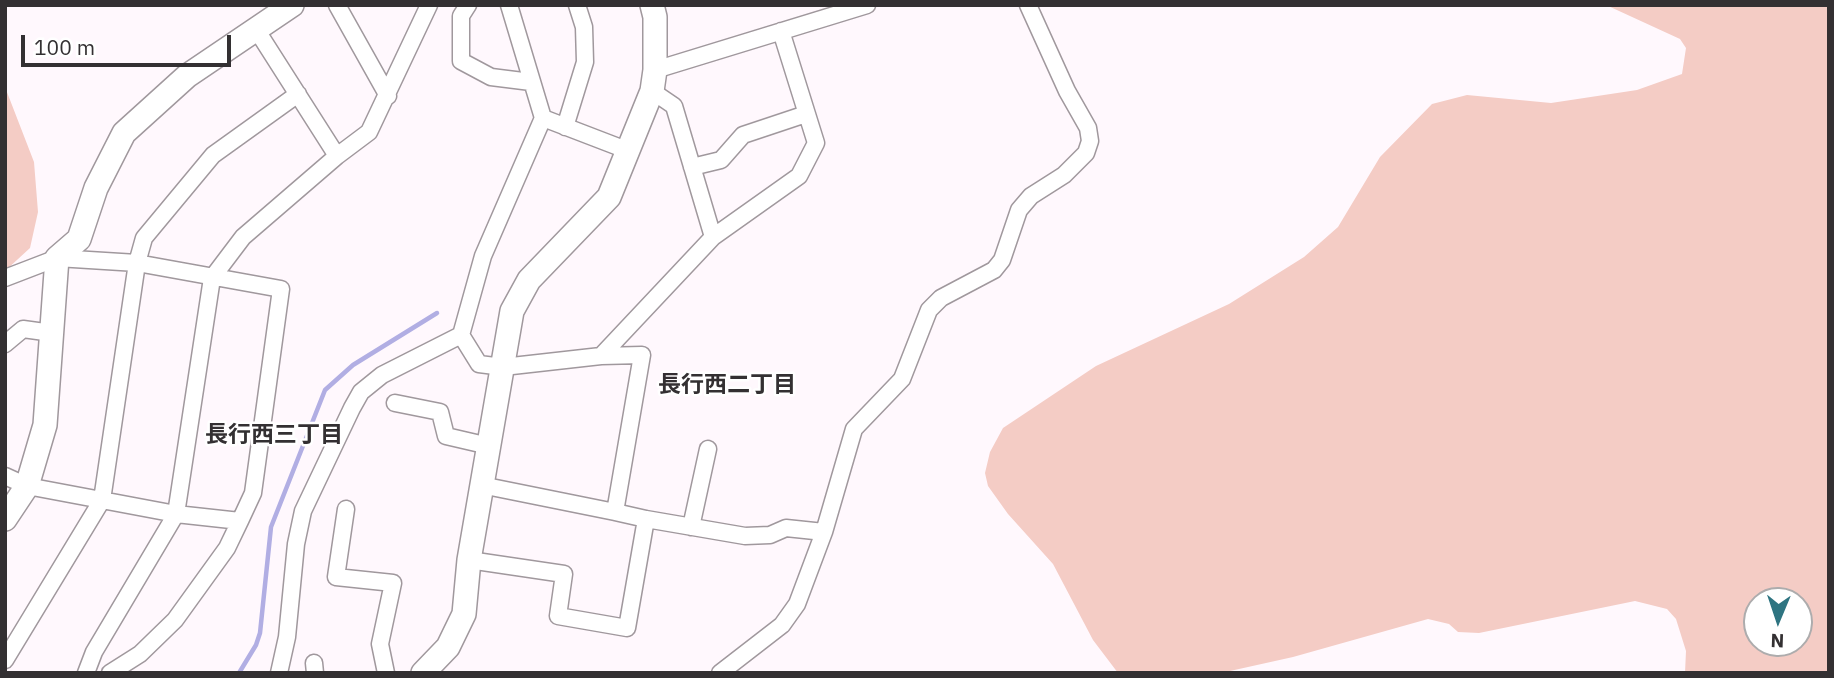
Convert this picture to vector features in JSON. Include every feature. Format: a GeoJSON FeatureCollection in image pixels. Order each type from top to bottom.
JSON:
{"type":"FeatureCollection","features":[{"type":"Feature","properties":{"kind":"street"},"geometry":{"type":"LineString","coordinates":[[5,278],[57,258],[79,239],[96,188],[124,133],[187,76],[292,5]]}},
{"type":"Feature","properties":{"kind":"street"},"geometry":{"type":"LineString","coordinates":[[337,5],[388,96]]}},
{"type":"Feature","properties":{"kind":"street"},"geometry":{"type":"LineString","coordinates":[[86,673],[94,652],[176,514],[212,278],[243,237],[369,132],[429,5]]}},
{"type":"Feature","properties":{"kind":"street"},"geometry":{"type":"LineString","coordinates":[[468,5],[461,16],[461,61],[491,77],[531,82]]}},
{"type":"Feature","properties":{"kind":"street"},"geometry":{"type":"LineString","coordinates":[[509,5],[543,118],[483,256],[461,335],[479,364],[503,367],[601,356],[642,355],[615,512]]}},
{"type":"Feature","properties":{"kind":"street"},"geometry":{"type":"LineString","coordinates":[[565,127],[585,62],[584,27],[578,5]]}},
{"type":"Feature","properties":{"kind":"street"},"geometry":{"type":"LineString","coordinates":[[423,673],[448,647],[464,614],[469,560],[512,311],[529,280],[609,197],[629,151],[653,80],[655,17],[652,5]]}},
{"type":"Feature","properties":{"kind":"street"},"geometry":{"type":"LineString","coordinates":[[653,80],[781,31],[867,5]]}},
{"type":"Feature","properties":{"kind":"street"},"geometry":{"type":"LineString","coordinates":[[720,673],[782,625],[797,604],[824,532],[854,429],[902,379],[929,310],[941,298],[994,270],[1002,260],[1019,210],[1031,197],[1064,175],[1086,153],[1090,141],[1088,128],[1067,91],[1028,5]]}},
{"type":"Feature","properties":{"kind":"street"},"geometry":{"type":"LineString","coordinates":[[256,29],[337,156]]}},
{"type":"Feature","properties":{"kind":"street"},"geometry":{"type":"LineString","coordinates":[[601,356],[713,237],[799,176],[816,143],[781,31]]}},
{"type":"Feature","properties":{"kind":"street"},"geometry":{"type":"LineString","coordinates":[[653,80],[674,106],[713,237]]}},
{"type":"Feature","properties":{"kind":"street"},"geometry":{"type":"LineString","coordinates":[[5,660],[102,500],[137,263],[144,238],[213,155],[298,94]]}},
{"type":"Feature","properties":{"kind":"street"},"geometry":{"type":"LineString","coordinates":[[692,167],[721,160],[743,135],[806,114]]}},
{"type":"Feature","properties":{"kind":"street"},"geometry":{"type":"LineString","coordinates":[[543,118],[629,151]]}},
{"type":"Feature","properties":{"kind":"street"},"geometry":{"type":"LineString","coordinates":[[57,258],[137,263],[281,289],[253,493],[227,548],[175,620],[140,654],[110,673]]}},
{"type":"Feature","properties":{"kind":"street"},"geometry":{"type":"LineString","coordinates":[[5,519],[27,486],[45,425],[57,258]]}},
{"type":"Feature","properties":{"kind":"street"},"geometry":{"type":"LineString","coordinates":[[5,344],[23,329],[52,333]]}},
{"type":"Feature","properties":{"kind":"street"},"geometry":{"type":"LineString","coordinates":[[279,673],[287,637],[296,544],[303,511],[360,393],[382,375],[461,335]]}},
{"type":"Feature","properties":{"kind":"street"},"geometry":{"type":"LineString","coordinates":[[395,403],[440,412],[446,436],[489,446]]}},
{"type":"Feature","properties":{"kind":"street"},"geometry":{"type":"LineString","coordinates":[[691,527],[708,449]]}},
{"type":"Feature","properties":{"kind":"street"},"geometry":{"type":"LineString","coordinates":[[5,476],[27,486],[176,514],[240,521]]}},
{"type":"Feature","properties":{"kind":"street"},"geometry":{"type":"LineString","coordinates":[[481,485],[745,536],[770,535],[786,528],[824,532]]}},
{"type":"Feature","properties":{"kind":"street"},"geometry":{"type":"LineString","coordinates":[[346,509],[336,577],[393,583],[380,644],[386,673]]}},
{"type":"Feature","properties":{"kind":"street"},"geometry":{"type":"LineString","coordinates":[[469,560],[564,574],[558,615],[627,628],[646,519]]}},
{"type":"Feature","properties":{"kind":"shaded area"},"geometry":{"type":"Polygon","coordinates":[[[1606,5],[1829,5],[1829,673],[1685,673],[1686,651],[1676,619],[1667,609],[1635,601],[1479,633],[1458,632],[1449,624],[1428,619],[1293,657],[1221,673],[1118,673],[1093,640],[1053,564],[1008,514],[988,486],[985,473],[990,452],[1003,428],[1096,366],[1229,304],[1304,257],[1338,227],[1380,157],[1432,104],[1467,95],[1551,103],[1637,90],[1682,74],[1686,48],[1680,39],[1606,5]]]}},
{"type":"Feature","properties":{"kind":"shaded area"},"geometry":{"type":"Polygon","coordinates":[[[5,87],[34,162],[38,212],[30,248],[5,271],[5,87]]]}},
{"type":"Feature","properties":{"kind":"waterway"},"geometry":{"type":"LineString","coordinates":[[239,673],[260,633],[271,527],[325,390],[353,365],[437,313]]}},
{"type":"Feature","properties":{"kind":"district","name":"長行西二丁目"},"geometry":{"type":"Point","coordinates":[727,385]}},
{"type":"Feature","properties":{"kind":"district","name":"長行西三丁目"},"geometry":{"type":"Point","coordinates":[274,435]}}]}
